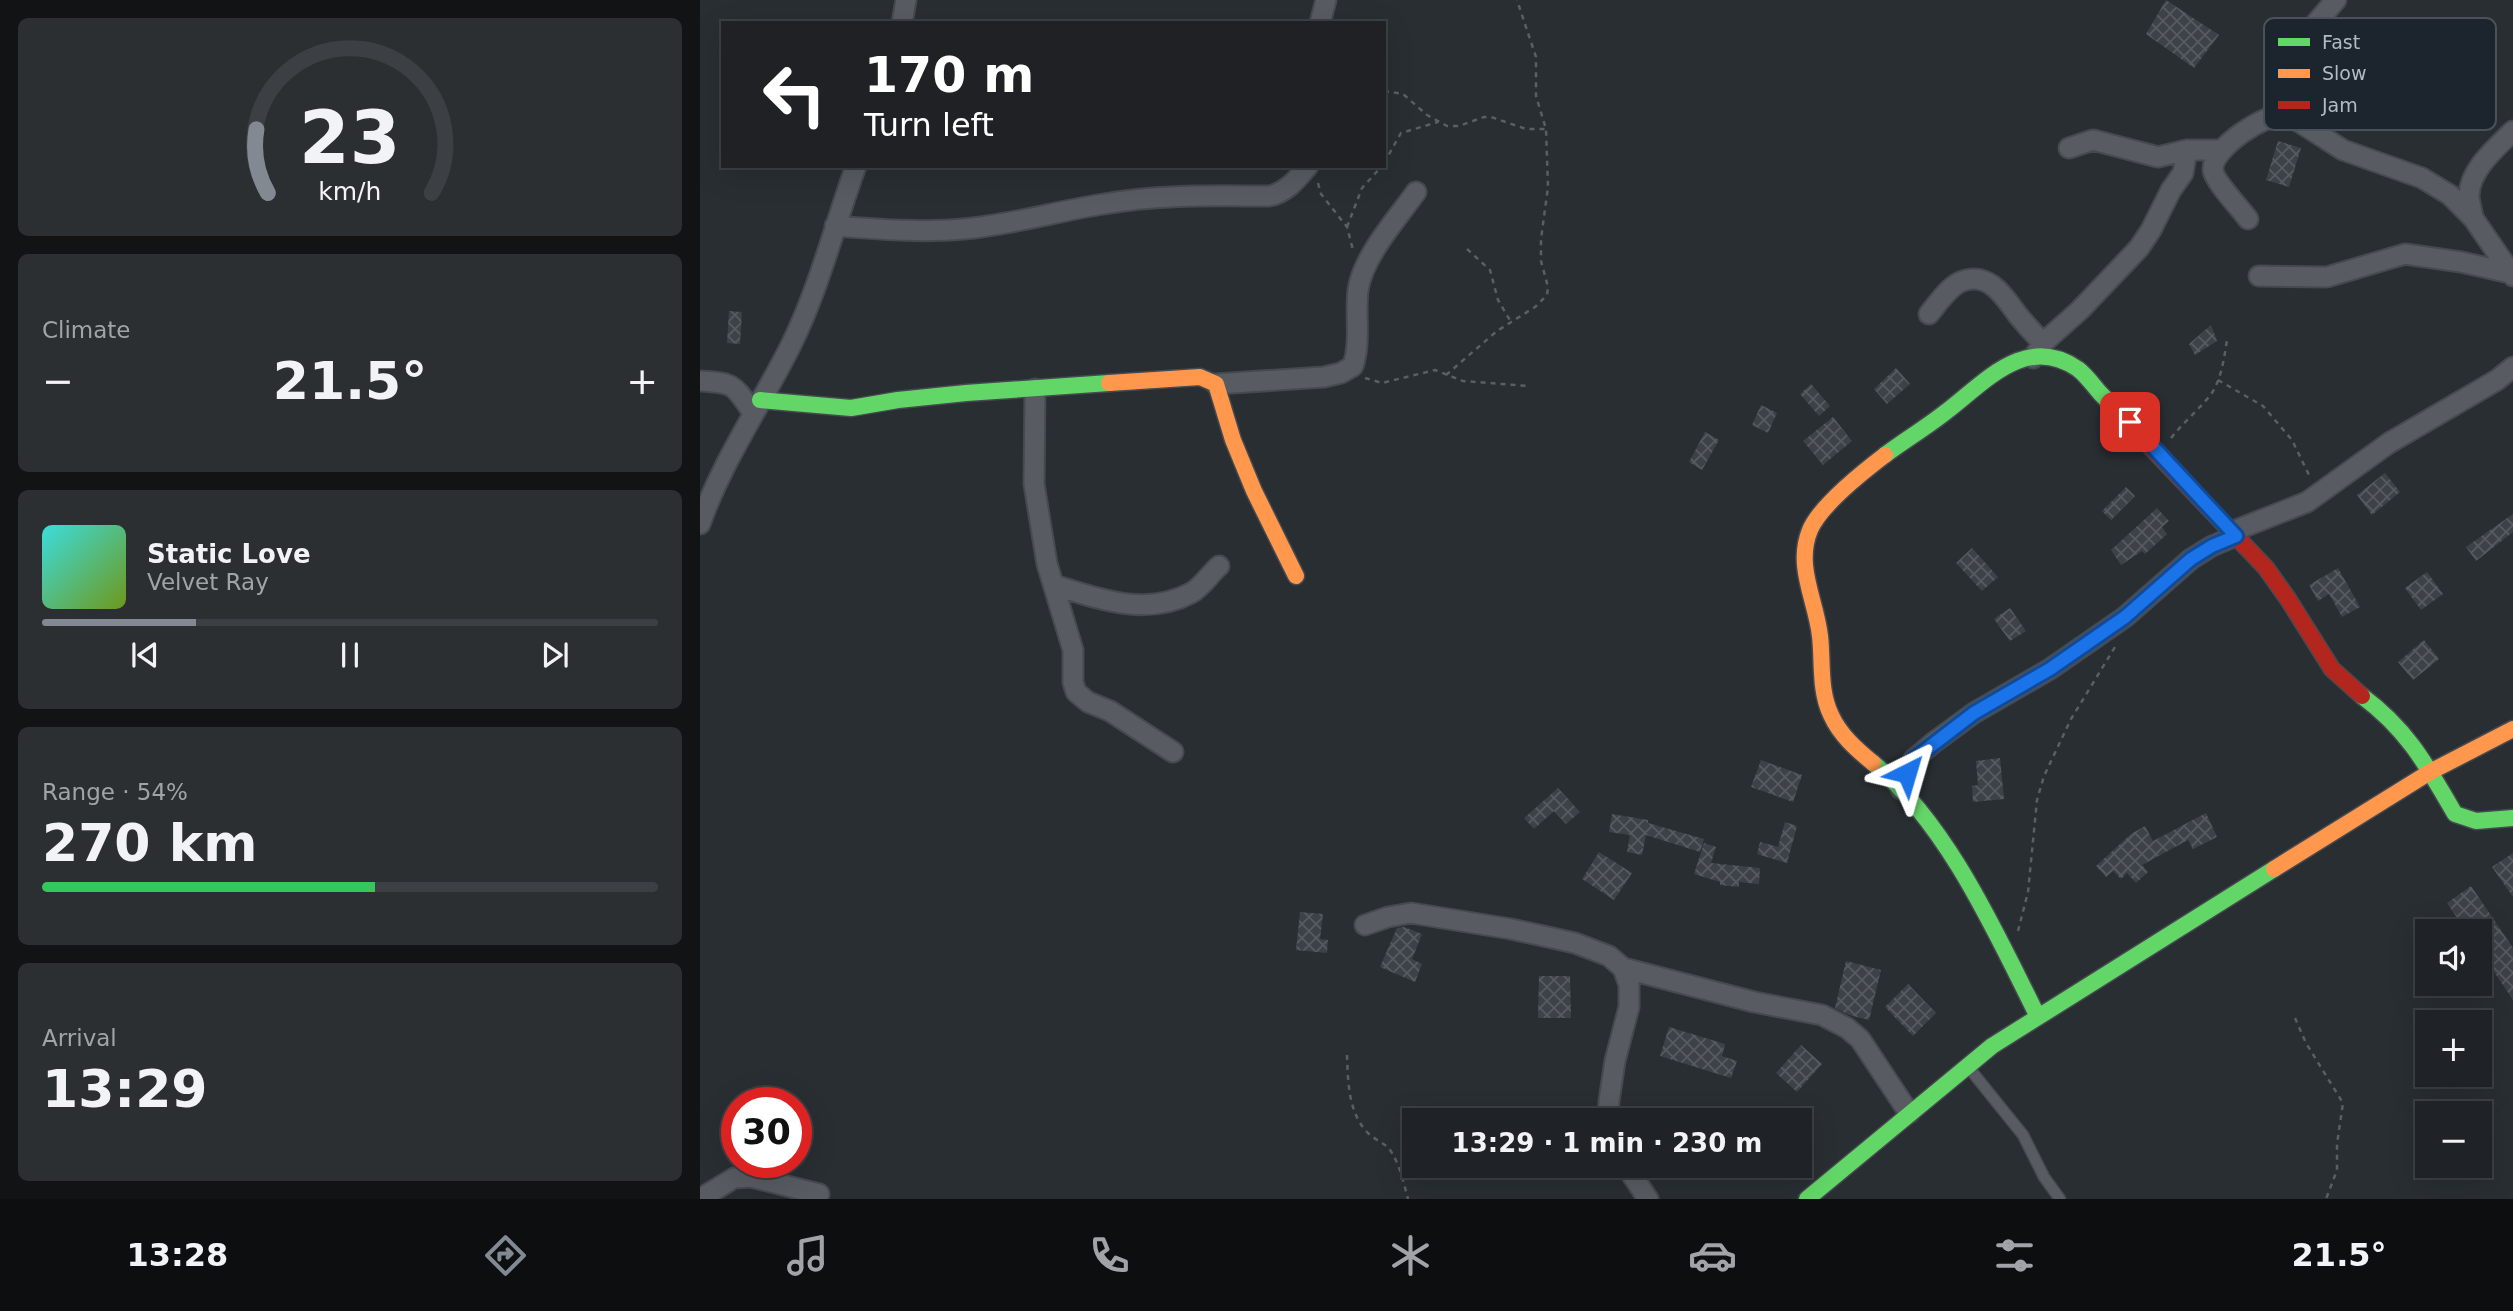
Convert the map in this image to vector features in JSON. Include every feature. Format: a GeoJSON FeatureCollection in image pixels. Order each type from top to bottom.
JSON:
{"type":"FeatureCollection","features":[{"type":"Feature","properties":{"kind":"street"},"geometry":{"type":"LineString","coordinates":[[902,21],[906,0]]}},
{"type":"Feature","properties":{"kind":"street"},"geometry":{"type":"LineString","coordinates":[[1321,21],[1326,0]]}},
{"type":"Feature","properties":{"kind":"street"},"geometry":{"type":"LineString","coordinates":[[2320,18],[2336,0]]}},
{"type":"Feature","properties":{"kind":"street"},"geometry":{"type":"LineString","coordinates":[[2248,219],[2218,182],[2213,170],[2215,160],[2222,150],[2264,118]]}},
{"type":"Feature","properties":{"kind":"street"},"geometry":{"type":"LineString","coordinates":[[2312,130],[2343,150],[2422,178],[2450,195],[2473,218],[2512,275]]}},
{"type":"Feature","properties":{"kind":"street"},"geometry":{"type":"LineString","coordinates":[[2473,218],[2469,194],[2473,180],[2484,162],[2513,131]]}},
{"type":"Feature","properties":{"kind":"street"},"geometry":{"type":"LineString","coordinates":[[2069,148],[2093,140],[2158,157],[2187,150],[2222,150]]}},
{"type":"Feature","properties":{"kind":"street"},"geometry":{"type":"LineString","coordinates":[[2038,1017],[1953,859],[1901,789],[1841,731],[1831,715],[1826,699],[1820,633],[1805,572],[1804,550],[1818,517],[1854,478],[1943,416],[1982,378],[2003,365],[2038,351],[2080,310],[2139,248],[2183,173],[2187,150]]}},
{"type":"Feature","properties":{"kind":"street"},"geometry":{"type":"LineString","coordinates":[[700,524],[710,496],[756,406],[793,342],[855,168]]}},
{"type":"Feature","properties":{"kind":"street"},"geometry":{"type":"LineString","coordinates":[[835,226],[892,230],[962,229],[1164,196],[1278,195],[1313,172]]}},
{"type":"Feature","properties":{"kind":"street"},"geometry":{"type":"LineString","coordinates":[[700,381],[726,383],[735,387],[756,406],[851,408],[898,400],[1200,377],[1216,384],[1324,377],[1341,373],[1353,366],[1357,354],[1357,305],[1362,272],[1416,191]]}},
{"type":"Feature","properties":{"kind":"street"},"geometry":{"type":"LineString","coordinates":[[2259,276],[2327,277],[2405,254],[2449,260],[2512,275]]}},
{"type":"Feature","properties":{"kind":"street"},"geometry":{"type":"LineString","coordinates":[[1929,314],[1951,288],[1962,281],[1976,279],[1994,286],[2005,295],[2038,351],[2065,360],[2079,370],[2249,548],[2268,571],[2337,675],[2397,725],[2455,814],[2463,819],[2476,821],[2513,818]]}},
{"type":"Feature","properties":{"kind":"street"},"geometry":{"type":"LineString","coordinates":[[1901,789],[1914,759],[1933,743],[1974,713],[2050,669],[2125,617],[2191,559],[2233,534],[2287,512],[2318,495],[2389,443],[2511,371]]}},
{"type":"Feature","properties":{"kind":"street"},"geometry":{"type":"LineString","coordinates":[[1216,384],[1233,440],[1254,491],[1296,576]]}},
{"type":"Feature","properties":{"kind":"street"},"geometry":{"type":"LineString","coordinates":[[1035,389],[1034,484],[1047,564],[1073,650],[1073,681],[1076,692],[1088,702],[1110,710],[1173,752]]}},
{"type":"Feature","properties":{"kind":"street"},"geometry":{"type":"LineString","coordinates":[[1054,585],[1115,604],[1144,605],[1193,592],[1219,566]]}},
{"type":"Feature","properties":{"kind":"street"},"geometry":{"type":"LineString","coordinates":[[1807,1199],[1992,1046],[2430,772],[2513,729]]}},
{"type":"Feature","properties":{"kind":"street"},"geometry":{"type":"LineString","coordinates":[[1365,925],[1411,913],[1461,920],[1575,943],[1609,956],[1623,968],[1754,1002],[1822,1015],[1847,1028],[1860,1039],[1909,1113]]}},
{"type":"Feature","properties":{"kind":"street"},"geometry":{"type":"LineString","coordinates":[[1609,1108],[1615,1061],[1629,1007],[1629,985],[1623,968]]}},
{"type":"Feature","properties":{"kind":"street"},"geometry":{"type":"LineString","coordinates":[[700,1199],[734,1178],[751,1177],[819,1194]]}},
{"type":"Feature","properties":{"kind":"street"},"geometry":{"type":"LineString","coordinates":[[1634,1178],[1648,1199]]}},
{"type":"Feature","properties":{"kind":"lane"},"geometry":{"type":"LineString","coordinates":[[1967,1066],[2023,1135],[2044,1177],[2060,1199]]}},
{"type":"Feature","properties":{"kind":"path"},"geometry":{"type":"LineString","coordinates":[[1446,375],[1547,295],[1548,287],[1541,261],[1548,187],[1546,129],[1536,96],[1536,57],[1517,0]]}},
{"type":"Feature","properties":{"kind":"path"},"geometry":{"type":"LineString","coordinates":[[1386,91],[1403,94],[1447,126],[1459,126],[1484,117],[1492,117],[1520,128],[1546,129]]}},
{"type":"Feature","properties":{"kind":"path"},"geometry":{"type":"LineString","coordinates":[[1386,160],[1401,133],[1429,127],[1438,122]]}},
{"type":"Feature","properties":{"kind":"path"},"geometry":{"type":"LineString","coordinates":[[1347,227],[1362,188],[1380,168]]}},
{"type":"Feature","properties":{"kind":"path"},"geometry":{"type":"LineString","coordinates":[[1313,172],[1321,194],[1347,227],[1356,265],[1362,272]]}},
{"type":"Feature","properties":{"kind":"path"},"geometry":{"type":"LineString","coordinates":[[1467,249],[1490,270],[1498,300],[1510,322]]}},
{"type":"Feature","properties":{"kind":"path"},"geometry":{"type":"LineString","coordinates":[[2164,458],[2176,432],[2209,397],[2218,380],[2227,340]]}},
{"type":"Feature","properties":{"kind":"path"},"geometry":{"type":"LineString","coordinates":[[1353,366],[1367,380],[1373,382],[1397,381],[1430,370],[1463,381],[1528,386]]}},
{"type":"Feature","properties":{"kind":"path"},"geometry":{"type":"LineString","coordinates":[[2218,380],[2263,406],[2284,428],[2318,495]]}},
{"type":"Feature","properties":{"kind":"path"},"geometry":{"type":"LineString","coordinates":[[2008,957],[2022,920],[2028,892],[2037,800],[2044,776],[2071,719],[2116,644]]}},
{"type":"Feature","properties":{"kind":"path"},"geometry":{"type":"LineString","coordinates":[[2295,1018],[2306,1043],[2343,1102],[2337,1144],[2337,1170],[2326,1199]]}},
{"type":"Feature","properties":{"kind":"path"},"geometry":{"type":"LineString","coordinates":[[1347,1055],[1349,1094],[1358,1119],[1366,1132],[1387,1146],[1392,1153],[1408,1199]]}},
{"type":"Feature","properties":{"kind":"building"},"geometry":{"type":"Polygon","coordinates":[[[2166,0],[2219,35],[2194,68],[2146,34],[2166,0]]]}},
{"type":"Feature","properties":{"kind":"building"},"geometry":{"type":"Polygon","coordinates":[[[2278,141],[2301,148],[2289,187],[2266,180],[2278,141]]]}},
{"type":"Feature","properties":{"kind":"building"},"geometry":{"type":"Polygon","coordinates":[[[729,311],[742,312],[740,344],[727,343],[729,311]]]}},
{"type":"Feature","properties":{"kind":"building"},"geometry":{"type":"Polygon","coordinates":[[[2211,325],[2217,341],[2195,355],[2189,344],[2211,325]]]}},
{"type":"Feature","properties":{"kind":"building"},"geometry":{"type":"Polygon","coordinates":[[[1896,368],[1910,384],[1887,404],[1874,389],[1896,368]]]}},
{"type":"Feature","properties":{"kind":"building"},"geometry":{"type":"Polygon","coordinates":[[[1811,384],[1830,406],[1819,416],[1800,394],[1811,384]]]}},
{"type":"Feature","properties":{"kind":"building"},"geometry":{"type":"Polygon","coordinates":[[[1761,405],[1777,413],[1768,433],[1752,425],[1761,405]]]}},
{"type":"Feature","properties":{"kind":"building"},"geometry":{"type":"Polygon","coordinates":[[[1833,417],[1852,441],[1823,465],[1803,441],[1833,417]]]}},
{"type":"Feature","properties":{"kind":"building"},"geometry":{"type":"Polygon","coordinates":[[[1705,432],[1719,440],[1702,470],[1689,462],[1705,432]]]}},
{"type":"Feature","properties":{"kind":"building"},"geometry":{"type":"Polygon","coordinates":[[[2385,473],[2400,492],[2372,515],[2357,495],[2385,473]]]}},
{"type":"Feature","properties":{"kind":"building"},"geometry":{"type":"Polygon","coordinates":[[[2126,487],[2135,496],[2111,520],[2102,511],[2126,487]]]}},
{"type":"Feature","properties":{"kind":"building"},"geometry":{"type":"Polygon","coordinates":[[[2157,508],[2169,521],[2162,527],[2167,534],[2145,554],[2142,551],[2121,565],[2111,550],[2157,508]]]}},
{"type":"Feature","properties":{"kind":"building"},"geometry":{"type":"Polygon","coordinates":[[[2513,514],[2513,532],[2476,561],[2466,547],[2513,514]]]}},
{"type":"Feature","properties":{"kind":"building"},"geometry":{"type":"Polygon","coordinates":[[[1972,548],[1998,577],[1982,591],[1956,563],[1972,548]]]}},
{"type":"Feature","properties":{"kind":"building"},"geometry":{"type":"Polygon","coordinates":[[[2338,568],[2360,607],[2342,617],[2329,594],[2318,601],[2309,585],[2338,568]]]}},
{"type":"Feature","properties":{"kind":"building"},"geometry":{"type":"Polygon","coordinates":[[[2427,572],[2443,594],[2421,610],[2405,588],[2427,572]]]}},
{"type":"Feature","properties":{"kind":"building"},"geometry":{"type":"Polygon","coordinates":[[[2010,608],[2026,631],[2010,641],[1994,619],[2010,608]]]}},
{"type":"Feature","properties":{"kind":"building"},"geometry":{"type":"Polygon","coordinates":[[[2424,640],[2439,659],[2413,680],[2398,662],[2424,640]]]}},
{"type":"Feature","properties":{"kind":"building"},"geometry":{"type":"Polygon","coordinates":[[[2000,758],[2004,799],[1973,802],[1972,786],[1978,785],[1976,761],[2000,758]]]}},
{"type":"Feature","properties":{"kind":"building"},"geometry":{"type":"Polygon","coordinates":[[[1761,760],[1802,775],[1793,802],[1751,787],[1761,760]]]}},
{"type":"Feature","properties":{"kind":"building"},"geometry":{"type":"Polygon","coordinates":[[[1558,788],[1580,812],[1566,824],[1554,811],[1534,829],[1524,818],[1558,788]]]}},
{"type":"Feature","properties":{"kind":"building"},"geometry":{"type":"Polygon","coordinates":[[[2206,813],[2217,837],[2193,849],[2188,840],[2142,865],[2148,872],[2136,883],[2127,873],[2121,879],[2113,871],[2106,877],[2096,866],[2131,834],[2145,826],[2153,841],[2206,813]]]}},
{"type":"Feature","properties":{"kind":"building"},"geometry":{"type":"Polygon","coordinates":[[[1612,814],[1648,820],[1648,823],[1704,839],[1700,852],[1646,835],[1642,855],[1627,852],[1630,835],[1609,832],[1612,814]]]}},
{"type":"Feature","properties":{"kind":"building"},"geometry":{"type":"Polygon","coordinates":[[[1785,822],[1797,826],[1787,863],[1757,854],[1760,842],[1778,847],[1785,822]]]}},
{"type":"Feature","properties":{"kind":"building"},"geometry":{"type":"Polygon","coordinates":[[[1704,843],[1716,847],[1711,863],[1760,868],[1759,884],[1739,882],[1739,887],[1720,885],[1720,882],[1694,874],[1704,843]]]}},
{"type":"Feature","properties":{"kind":"building"},"geometry":{"type":"Polygon","coordinates":[[[1599,852],[1632,873],[1614,900],[1582,879],[1599,852]]]}},
{"type":"Feature","properties":{"kind":"building"},"geometry":{"type":"Polygon","coordinates":[[[2513,853],[2513,897],[2492,867],[2513,853]]]}},
{"type":"Feature","properties":{"kind":"building"},"geometry":{"type":"Polygon","coordinates":[[[2471,886],[2513,948],[2513,1000],[2492,969],[2492,919],[2458,919],[2447,903],[2471,886]]]}},
{"type":"Feature","properties":{"kind":"building"},"geometry":{"type":"Polygon","coordinates":[[[1300,912],[1323,914],[1320,939],[1328,940],[1327,953],[1296,950],[1300,912]]]}},
{"type":"Feature","properties":{"kind":"building"},"geometry":{"type":"Polygon","coordinates":[[[1404,927],[1422,934],[1412,959],[1422,964],[1415,982],[1380,967],[1397,928],[1404,927]]]}},
{"type":"Feature","properties":{"kind":"building"},"geometry":{"type":"Polygon","coordinates":[[[1846,961],[1881,970],[1869,1020],[1835,1008],[1846,961]]]}},
{"type":"Feature","properties":{"kind":"building"},"geometry":{"type":"Polygon","coordinates":[[[1539,976],[1570,976],[1571,1018],[1538,1018],[1539,976]]]}},
{"type":"Feature","properties":{"kind":"building"},"geometry":{"type":"Polygon","coordinates":[[[1908,984],[1936,1013],[1913,1036],[1885,1007],[1908,984]]]}},
{"type":"Feature","properties":{"kind":"building"},"geometry":{"type":"Polygon","coordinates":[[[1669,1027],[1725,1044],[1722,1056],[1737,1061],[1731,1078],[1660,1056],[1669,1027]]]}},
{"type":"Feature","properties":{"kind":"building"},"geometry":{"type":"Polygon","coordinates":[[[1801,1045],[1822,1064],[1797,1092],[1776,1073],[1801,1045]]]}},
{"type":"Feature","properties":{"kind":"traffic: fast"},"geometry":{"type":"LineString","coordinates":[[1885,455],[1939,417],[1991,375],[2024,359],[2041,356],[2059,359],[2078,369],[2144,440]]}},
{"type":"Feature","properties":{"kind":"traffic: fast"},"geometry":{"type":"LineString","coordinates":[[760,400],[851,408],[966,393],[1109,383]]}},
{"type":"Feature","properties":{"kind":"traffic: fast"},"geometry":{"type":"LineString","coordinates":[[2362,696],[2404,736],[2455,814],[2476,821],[2513,818]]}},
{"type":"Feature","properties":{"kind":"traffic: fast"},"geometry":{"type":"LineString","coordinates":[[1873,763],[1900,788],[1947,848],[1987,916],[2038,1017]]}},
{"type":"Feature","properties":{"kind":"traffic: fast"},"geometry":{"type":"LineString","coordinates":[[1807,1199],[1992,1046],[2274,869]]}},
{"type":"Feature","properties":{"kind":"traffic: slow"},"geometry":{"type":"LineString","coordinates":[[1109,383],[1200,377],[1216,384],[1233,440],[1254,491],[1296,576]]}},
{"type":"Feature","properties":{"kind":"traffic: slow"},"geometry":{"type":"LineString","coordinates":[[1873,763],[1844,735],[1827,705],[1820,636],[1805,557],[1810,530],[1823,510],[1885,455]]}},
{"type":"Feature","properties":{"kind":"traffic: slow"},"geometry":{"type":"LineString","coordinates":[[2274,869],[2430,772],[2513,729]]}},
{"type":"Feature","properties":{"kind":"traffic: jam"},"geometry":{"type":"LineString","coordinates":[[2144,440],[2266,568],[2332,669],[2362,696]]}},
{"type":"Feature","properties":{"kind":"route"},"geometry":{"type":"LineString","coordinates":[[1907,773],[1914,759],[1974,713],[2050,669],[2125,617],[2191,559],[2236,536],[2130,422]]}}]}
